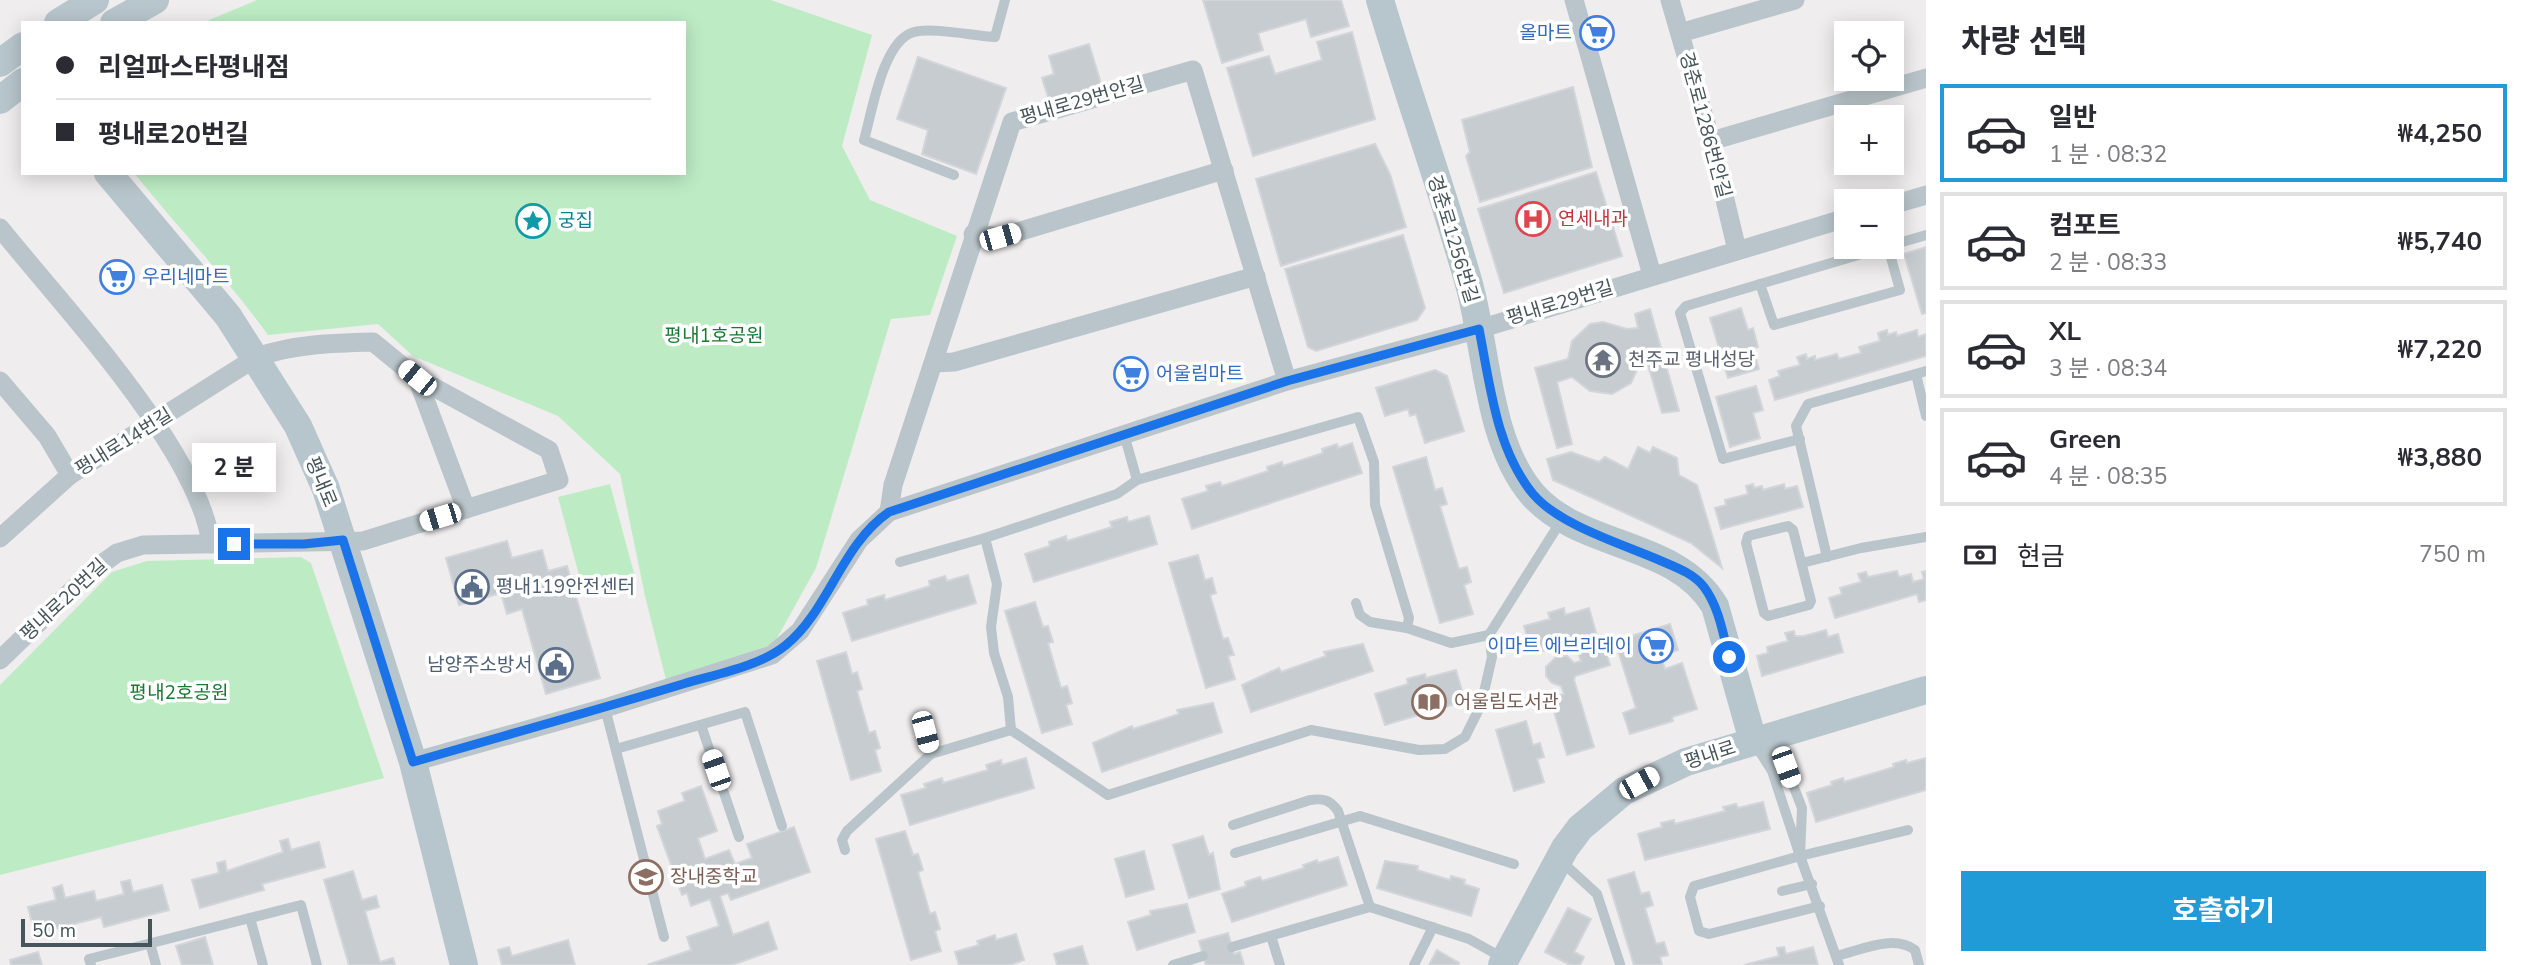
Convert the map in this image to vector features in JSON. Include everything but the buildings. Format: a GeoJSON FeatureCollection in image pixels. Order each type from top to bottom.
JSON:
{"type":"FeatureCollection","features":[{"type":"Feature","properties":{"kind":"street"},"geometry":{"type":"LineString","coordinates":[[61,21],[95,0]]}},
{"type":"Feature","properties":{"kind":"street"},"geometry":{"type":"LineString","coordinates":[[118,21],[155,0]]}},
{"type":"Feature","properties":{"kind":"street","name":"경춘로1256번길"},"geometry":{"type":"LineString","coordinates":[[1380,0],[1469,285],[1494,404],[1511,460],[1534,495],[1562,518],[1686,572],[1703,586],[1715,606],[1753,741]]}},
{"type":"Feature","properties":{"kind":"street"},"geometry":{"type":"LineString","coordinates":[[1574,0],[1652,275]]}},
{"type":"Feature","properties":{"kind":"street","name":"경춘로1286번안길"},"geometry":{"type":"LineString","coordinates":[[1670,0],[1711,141],[1737,250]]}},
{"type":"Feature","properties":{"kind":"street"},"geometry":{"type":"LineString","coordinates":[[1680,33],[1795,0]]}},
{"type":"Feature","properties":{"kind":"street","name":"평내로29번안길"},"geometry":{"type":"LineString","coordinates":[[889,512],[893,485],[973,234],[1012,122],[1193,69],[1287,381]]}},
{"type":"Feature","properties":{"kind":"street"},"geometry":{"type":"LineString","coordinates":[[1711,141],[1926,78]]}},
{"type":"Feature","properties":{"kind":"street"},"geometry":{"type":"LineString","coordinates":[[0,100],[21,84]]}},
{"type":"Feature","properties":{"kind":"street"},"geometry":{"type":"LineString","coordinates":[[973,234],[1000,237],[1224,170]]}},
{"type":"Feature","properties":{"kind":"street","name":"평내로"},"geometry":{"type":"LineString","coordinates":[[110,175],[228,316],[257,357],[298,426],[326,489],[413,762],[464,965]]}},
{"type":"Feature","properties":{"kind":"street"},"geometry":{"type":"LineString","coordinates":[[1904,201],[1926,195]]}},
{"type":"Feature","properties":{"kind":"street","name":"평내로29번길"},"geometry":{"type":"LineString","coordinates":[[413,762],[605,708],[772,655],[800,631],[859,540],[875,522],[889,512],[1287,381],[1479,329],[1834,222]]}},
{"type":"Feature","properties":{"kind":"street"},"geometry":{"type":"LineString","coordinates":[[0,228],[155,423],[208,524],[211,544]]}},
{"type":"Feature","properties":{"kind":"street"},"geometry":{"type":"LineString","coordinates":[[934,363],[954,362],[1256,276]]}},
{"type":"Feature","properties":{"kind":"street","name":"평내로14번길"},"geometry":{"type":"LineString","coordinates":[[0,538],[70,475],[257,357],[278,350],[373,342],[417,378]]}},
{"type":"Feature","properties":{"kind":"street"},"geometry":{"type":"LineString","coordinates":[[417,378],[466,509]]}},
{"type":"Feature","properties":{"kind":"street","name":"평내로20번길"},"geometry":{"type":"LineString","coordinates":[[0,660],[92,571],[117,553],[143,545],[363,541],[559,480],[549,450],[417,378]]}},
{"type":"Feature","properties":{"kind":"street"},"geometry":{"type":"LineString","coordinates":[[0,381],[47,436],[70,475]]}},
{"type":"Feature","properties":{"kind":"street","name":"평내로"},"geometry":{"type":"LineString","coordinates":[[1508,963],[1558,859],[1580,828],[1624,791],[1686,762],[1926,690]]}},
{"type":"Feature","properties":{"kind":"lane"},"geometry":{"type":"LineString","coordinates":[[954,175],[864,140],[867,128],[889,55],[901,37],[916,31],[995,37],[1005,0]]}},
{"type":"Feature","properties":{"kind":"lane"},"geometry":{"type":"LineString","coordinates":[[1904,241],[1926,235]]}},
{"type":"Feature","properties":{"kind":"lane"},"geometry":{"type":"LineString","coordinates":[[1800,439],[1723,459],[1680,313],[1686,306],[1844,259]]}},
{"type":"Feature","properties":{"kind":"lane"},"geometry":{"type":"LineString","coordinates":[[1760,284],[1774,324],[1900,290],[1892,259]]}},
{"type":"Feature","properties":{"kind":"lane"},"geometry":{"type":"LineString","coordinates":[[1827,557],[1797,426],[1808,404],[1921,373],[1926,416]]}},
{"type":"Feature","properties":{"kind":"lane"},"geometry":{"type":"LineString","coordinates":[[900,562],[985,538],[1117,494],[1137,480],[1358,417],[1374,462],[1376,505],[1409,618],[1406,628]]}},
{"type":"Feature","properties":{"kind":"lane"},"geometry":{"type":"LineString","coordinates":[[1124,434],[1137,480]]}},
{"type":"Feature","properties":{"kind":"lane"},"geometry":{"type":"LineString","coordinates":[[1011,730],[1108,795],[1311,730],[1407,749],[1445,748],[1465,737],[1481,705],[1492,657],[1489,635],[1537,563],[1562,518]]}},
{"type":"Feature","properties":{"kind":"lane"},"geometry":{"type":"LineString","coordinates":[[1788,526],[1793,530],[1802,563],[1811,601],[1809,605],[1768,616],[1763,612],[1746,543],[1748,537],[1788,526]]}},
{"type":"Feature","properties":{"kind":"lane"},"geometry":{"type":"LineString","coordinates":[[1802,563],[1865,544],[1926,537]]}},
{"type":"Feature","properties":{"kind":"lane"},"geometry":{"type":"LineString","coordinates":[[985,538],[997,583],[991,627],[994,653],[1008,697],[1011,730]]}},
{"type":"Feature","properties":{"kind":"lane"},"geometry":{"type":"LineString","coordinates":[[1356,603],[1360,615],[1370,622],[1406,628],[1451,643],[1489,635]]}},
{"type":"Feature","properties":{"kind":"lane"},"geometry":{"type":"LineString","coordinates":[[605,708],[664,937]]}},
{"type":"Feature","properties":{"kind":"lane"},"geometry":{"type":"LineString","coordinates":[[616,749],[745,712],[782,826]]}},
{"type":"Feature","properties":{"kind":"lane"},"geometry":{"type":"LineString","coordinates":[[701,725],[739,837]]}},
{"type":"Feature","properties":{"kind":"lane"},"geometry":{"type":"LineString","coordinates":[[845,850],[842,840],[847,831],[931,754],[1011,730]]}},
{"type":"Feature","properties":{"kind":"lane"},"geometry":{"type":"LineString","coordinates":[[925,732],[931,754]]}},
{"type":"Feature","properties":{"kind":"lane"},"geometry":{"type":"LineString","coordinates":[[1753,741],[1786,767],[1802,808],[1800,856]]}},
{"type":"Feature","properties":{"kind":"lane"},"geometry":{"type":"LineString","coordinates":[[1753,741],[1772,771],[1838,960],[1892,942],[1905,943],[1915,950],[1919,965]]}},
{"type":"Feature","properties":{"kind":"lane"},"geometry":{"type":"LineString","coordinates":[[1233,825],[1321,798],[1332,802],[1342,820],[1370,906]]}},
{"type":"Feature","properties":{"kind":"lane"},"geometry":{"type":"LineString","coordinates":[[1236,853],[1360,816],[1514,864]]}},
{"type":"Feature","properties":{"kind":"lane"},"geometry":{"type":"LineString","coordinates":[[1820,905],[1709,934],[1699,931],[1690,897],[1694,886],[1800,856],[1908,830]]}},
{"type":"Feature","properties":{"kind":"lane"},"geometry":{"type":"LineString","coordinates":[[1558,859],[1597,894],[1620,964]]}},
{"type":"Feature","properties":{"kind":"lane"},"geometry":{"type":"LineString","coordinates":[[1782,891],[1812,884]]}},
{"type":"Feature","properties":{"kind":"lane"},"geometry":{"type":"LineString","coordinates":[[91,965],[89,959],[301,905],[317,965]]}},
{"type":"Feature","properties":{"kind":"lane"},"geometry":{"type":"LineString","coordinates":[[1232,947],[1370,906],[1469,939],[1508,963]]}},
{"type":"Feature","properties":{"kind":"lane"},"geometry":{"type":"LineString","coordinates":[[250,918],[263,965]]}},
{"type":"Feature","properties":{"kind":"lane"},"geometry":{"type":"LineString","coordinates":[[1414,965],[1433,927]]}},
{"type":"Feature","properties":{"kind":"lane"},"geometry":{"type":"LineString","coordinates":[[1271,936],[1280,965]]}},
{"type":"Feature","properties":{"kind":"lane"},"geometry":{"type":"LineString","coordinates":[[150,943],[156,965]]}},
{"type":"Feature","properties":{"kind":"lane"},"geometry":{"type":"LineString","coordinates":[[1175,965],[1203,956]]}},
{"type":"Feature","properties":{"kind":"green space","name":"평내1호공원"},"geometry":{"type":"Polygon","coordinates":[[[257,0],[771,0],[872,35],[842,146],[870,200],[957,236],[930,315],[891,319],[816,568],[771,649],[667,684],[645,596],[620,474],[558,416],[413,356],[378,324],[268,335],[236,293],[136,175],[686,175],[686,21],[207,21],[257,0]]]}},
{"type":"Feature","properties":{"kind":"green space"},"geometry":{"type":"Polygon","coordinates":[[[610,484],[635,577],[583,590],[558,497],[610,484]]]}},
{"type":"Feature","properties":{"kind":"green space","name":"평내2호공원"},"geometry":{"type":"Polygon","coordinates":[[[301,557],[311,563],[384,778],[0,875],[0,685],[112,572],[147,561],[301,557]]]}},
{"type":"Feature","properties":{"kind":"place","name":"올마트"},"geometry":{"type":"Point","coordinates":[1597,33]}},
{"type":"Feature","properties":{"kind":"place","name":"연세내과"},"geometry":{"type":"Point","coordinates":[1533,219]}},
{"type":"Feature","properties":{"kind":"place","name":"궁집"},"geometry":{"type":"Point","coordinates":[533,221]}},
{"type":"Feature","properties":{"kind":"place","name":"우리네마트"},"geometry":{"type":"Point","coordinates":[117,277]}},
{"type":"Feature","properties":{"kind":"place","name":"천주교 평내성당"},"geometry":{"type":"Point","coordinates":[1603,360]}},
{"type":"Feature","properties":{"kind":"place","name":"어울림마트"},"geometry":{"type":"Point","coordinates":[1131,374]}},
{"type":"Feature","properties":{"kind":"place","name":"평내119안전센터"},"geometry":{"type":"Point","coordinates":[472,587]}},
{"type":"Feature","properties":{"kind":"place","name":"이마트 에브리데이"},"geometry":{"type":"Point","coordinates":[1656,646]}},
{"type":"Feature","properties":{"kind":"place","name":"남양주소방서"},"geometry":{"type":"Point","coordinates":[556,665]}},
{"type":"Feature","properties":{"kind":"place","name":"어울림도서관"},"geometry":{"type":"Point","coordinates":[1429,702]}},
{"type":"Feature","properties":{"kind":"place","name":"장내중학교"},"geometry":{"type":"Point","coordinates":[646,877]}},
{"type":"Feature","properties":{"kind":"route"},"geometry":{"type":"LineString","coordinates":[[234,544],[304,544],[343,540],[413,762],[605,708],[772,655],[800,631],[859,540],[875,522],[889,512],[1287,381],[1479,329],[1494,404],[1511,460],[1534,495],[1562,518],[1686,572],[1703,586],[1715,606],[1729,657]]}}]}
